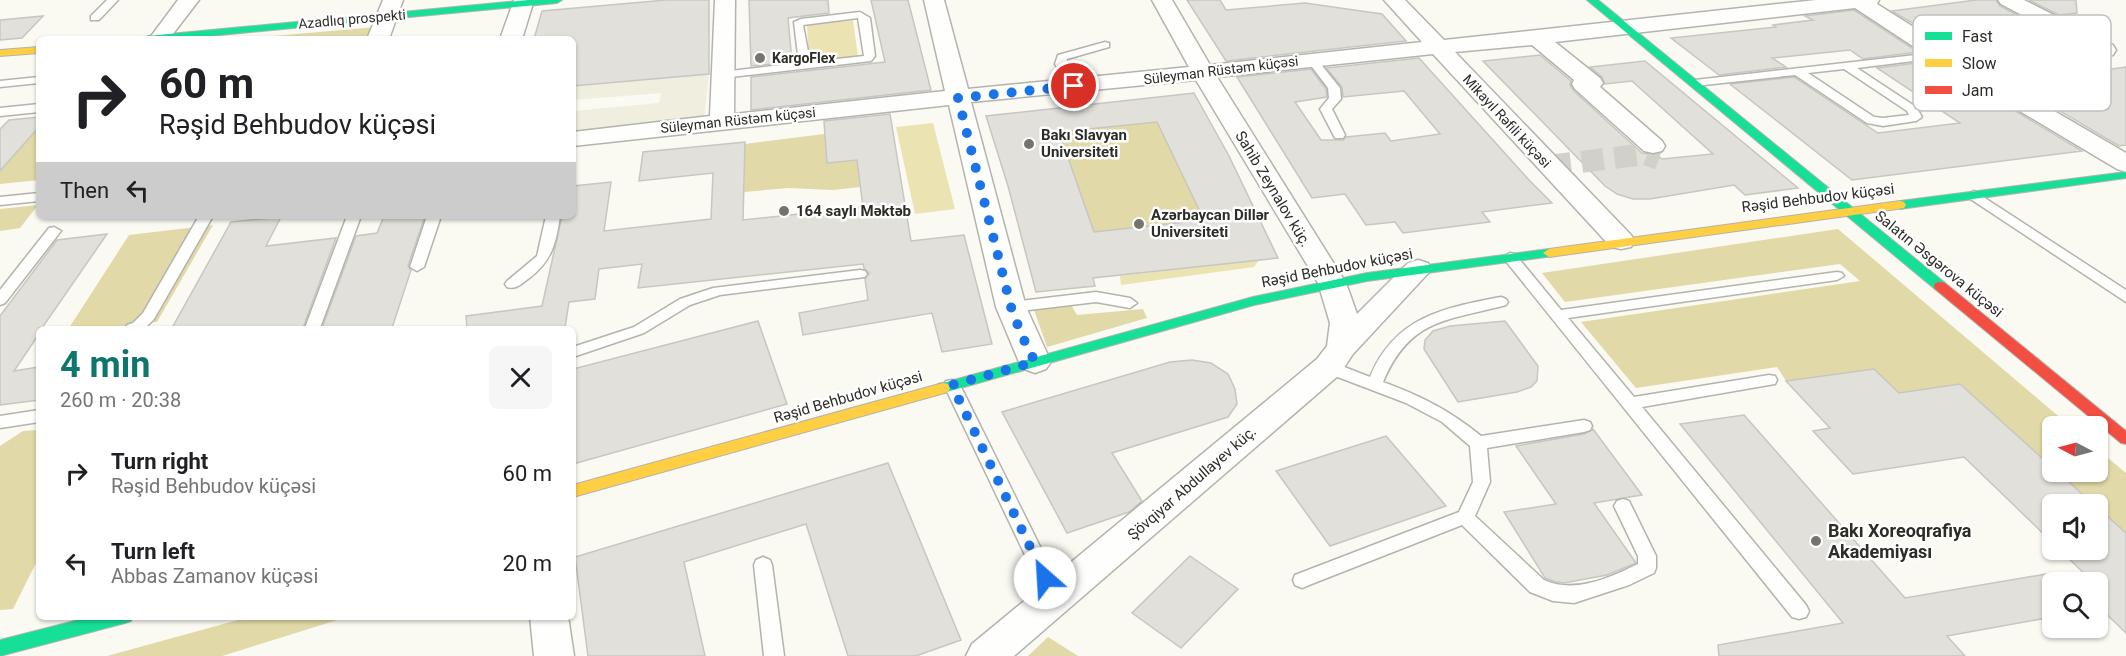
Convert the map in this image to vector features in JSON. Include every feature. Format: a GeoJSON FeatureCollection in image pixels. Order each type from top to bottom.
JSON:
{"type":"FeatureCollection","features":[{"type":"Feature","properties":{"kind":"main road","name":"Azadlıq prospekti"},"geometry":{"type":"LineString","coordinates":[[169,36],[390,8],[557,0]]}},
{"type":"Feature","properties":{"kind":"main road","name":"Salatın Əsgərova küçəsi"},"geometry":{"type":"LineString","coordinates":[[1592,0],[2126,439]]}},
{"type":"Feature","properties":{"kind":"main road"},"geometry":{"type":"LineString","coordinates":[[0,53],[36,50]]}},
{"type":"Feature","properties":{"kind":"main road","name":"Rəşid Behbudov küçəsi"},"geometry":{"type":"LineString","coordinates":[[576,490],[1253,301],[1332,283],[1418,269],[2126,175]]}},
{"type":"Feature","properties":{"kind":"main road"},"geometry":{"type":"LineString","coordinates":[[0,648],[109,620]]}},
{"type":"Feature","properties":{"kind":"street"},"geometry":{"type":"LineString","coordinates":[[155,36],[189,0]]}},
{"type":"Feature","properties":{"kind":"street"},"geometry":{"type":"LineString","coordinates":[[722,122],[725,0]]}},
{"type":"Feature","properties":{"kind":"street"},"geometry":{"type":"LineString","coordinates":[[934,0],[1011,307],[1035,362]]}},
{"type":"Feature","properties":{"kind":"street","name":"Sahib Zeynalov küç."},"geometry":{"type":"LineString","coordinates":[[1162,0],[1203,73],[1332,283]]}},
{"type":"Feature","properties":{"kind":"street","name":"Mikayıl Rəfili küçəsi"},"geometry":{"type":"LineString","coordinates":[[1394,0],[1621,242]]}},
{"type":"Feature","properties":{"kind":"street"},"geometry":{"type":"LineString","coordinates":[[1861,0],[1913,35]]}},
{"type":"Feature","properties":{"kind":"street","name":"Süleyman Rüstəm küçəsi"},"geometry":{"type":"LineString","coordinates":[[576,139],[1203,73],[1311,59],[1537,38],[1861,0]]}},
{"type":"Feature","properties":{"kind":"street"},"geometry":{"type":"LineString","coordinates":[[2008,0],[2037,15]]}},
{"type":"Feature","properties":{"kind":"street"},"geometry":{"type":"LineString","coordinates":[[513,36],[523,2]]}},
{"type":"Feature","properties":{"kind":"street"},"geometry":{"type":"LineString","coordinates":[[379,36],[390,8]]}},
{"type":"Feature","properties":{"kind":"street"},"geometry":{"type":"LineString","coordinates":[[1537,38],[1592,83],[1583,84],[1653,146]]}},
{"type":"Feature","properties":{"kind":"street"},"geometry":{"type":"LineString","coordinates":[[2037,111],[2126,164]]}},
{"type":"Feature","properties":{"kind":"street","name":"Şövqiyar Abdullayev küç."},"geometry":{"type":"LineString","coordinates":[[986,656],[1056,599],[1335,357],[1418,269]]}},
{"type":"Feature","properties":{"kind":"street"},"geometry":{"type":"LineString","coordinates":[[1332,283],[1345,323],[1335,357]]}},
{"type":"Feature","properties":{"kind":"street"},"geometry":{"type":"LineString","coordinates":[[550,620],[554,656]]}},
{"type":"Feature","properties":{"kind":"lane"},"geometry":{"type":"LineString","coordinates":[[95,18],[113,0]]}},
{"type":"Feature","properties":{"kind":"lane"},"geometry":{"type":"LineString","coordinates":[[722,75],[804,67],[867,59],[870,56],[865,18],[860,15],[798,24],[804,67]]}},
{"type":"Feature","properties":{"kind":"lane"},"geometry":{"type":"LineString","coordinates":[[1074,86],[1061,64],[1062,57],[1104,45]]}},
{"type":"Feature","properties":{"kind":"lane"},"geometry":{"type":"LineString","coordinates":[[1695,83],[1913,58]]}},
{"type":"Feature","properties":{"kind":"lane"},"geometry":{"type":"LineString","coordinates":[[1311,59],[1334,88],[1335,99],[1326,109],[1339,135]]}},
{"type":"Feature","properties":{"kind":"lane"},"geometry":{"type":"LineString","coordinates":[[1797,70],[1871,120],[1883,122],[1916,117],[1912,109],[1845,65]]}},
{"type":"Feature","properties":{"kind":"lane"},"geometry":{"type":"LineString","coordinates":[[0,84],[36,80]]}},
{"type":"Feature","properties":{"kind":"lane"},"geometry":{"type":"LineString","coordinates":[[0,112],[36,108]]}},
{"type":"Feature","properties":{"kind":"lane"},"geometry":{"type":"LineString","coordinates":[[1974,195],[2126,297]]}},
{"type":"Feature","properties":{"kind":"lane"},"geometry":{"type":"LineString","coordinates":[[0,201],[36,197]]}},
{"type":"Feature","properties":{"kind":"lane"},"geometry":{"type":"LineString","coordinates":[[139,326],[149,315],[204,219]]}},
{"type":"Feature","properties":{"kind":"lane"},"geometry":{"type":"LineString","coordinates":[[313,326],[353,219]]}},
{"type":"Feature","properties":{"kind":"lane"},"geometry":{"type":"LineString","coordinates":[[417,267],[433,219]]}},
{"type":"Feature","properties":{"kind":"lane"},"geometry":{"type":"LineString","coordinates":[[512,284],[543,261],[549,249],[553,219]]}},
{"type":"Feature","properties":{"kind":"lane"},"geometry":{"type":"LineString","coordinates":[[0,300],[54,231]]}},
{"type":"Feature","properties":{"kind":"lane"},"geometry":{"type":"LineString","coordinates":[[1510,257],[1799,611]]}},
{"type":"Feature","properties":{"kind":"lane"},"geometry":{"type":"LineString","coordinates":[[576,351],[639,330],[686,302],[718,291],[860,274]]}},
{"type":"Feature","properties":{"kind":"lane"},"geometry":{"type":"LineString","coordinates":[[1557,315],[1836,276]]}},
{"type":"Feature","properties":{"kind":"lane"},"geometry":{"type":"LineString","coordinates":[[1011,307],[1096,297],[1130,303]]}},
{"type":"Feature","properties":{"kind":"lane"},"geometry":{"type":"LineString","coordinates":[[1374,385],[1390,351],[1413,330],[1459,309],[1501,302]]}},
{"type":"Feature","properties":{"kind":"lane"},"geometry":{"type":"LineString","coordinates":[[1302,580],[1466,517],[1485,473],[1478,443],[1448,418],[1412,399],[1374,385],[1335,357]]}},
{"type":"Feature","properties":{"kind":"lane"},"geometry":{"type":"LineString","coordinates":[[1629,404],[1768,380]]}},
{"type":"Feature","properties":{"kind":"lane"},"geometry":{"type":"LineString","coordinates":[[952,385],[1056,599]]}},
{"type":"Feature","properties":{"kind":"lane"},"geometry":{"type":"LineString","coordinates":[[0,422],[36,416]]}},
{"type":"Feature","properties":{"kind":"lane"},"geometry":{"type":"LineString","coordinates":[[1478,443],[1584,426]]}},
{"type":"Feature","properties":{"kind":"lane"},"geometry":{"type":"LineString","coordinates":[[1466,517],[1537,586],[1553,593],[1574,595],[1622,580],[1647,568],[1647,556],[1623,506]]}},
{"type":"Feature","properties":{"kind":"lane"},"geometry":{"type":"LineString","coordinates":[[763,565],[774,656]]}},
{"type":"Feature","properties":{"kind":"shaded area"},"geometry":{"type":"Polygon","coordinates":[[[853,20],[858,57],[809,62],[807,24],[853,20]]]}},
{"type":"Feature","properties":{"kind":"shaded area"},"geometry":{"type":"Polygon","coordinates":[[[376,27],[372,36],[275,36],[376,27]]]}},
{"type":"Feature","properties":{"kind":"shaded area"},"geometry":{"type":"Polygon","coordinates":[[[709,74],[704,119],[576,132],[576,111],[659,103],[661,93],[576,100],[576,86],[709,74]]]}},
{"type":"Feature","properties":{"kind":"shaded area"},"geometry":{"type":"Polygon","coordinates":[[[1157,122],[1204,220],[1094,232],[1059,132],[1157,122]]]}},
{"type":"Feature","properties":{"kind":"shaded area"},"geometry":{"type":"Polygon","coordinates":[[[933,123],[955,209],[915,214],[896,127],[933,123]]]}},
{"type":"Feature","properties":{"kind":"shaded area"},"geometry":{"type":"Polygon","coordinates":[[[36,130],[36,180],[0,184],[0,172],[36,130]]]}},
{"type":"Feature","properties":{"kind":"shaded area"},"geometry":{"type":"Polygon","coordinates":[[[840,132],[827,163],[857,160],[860,187],[833,190],[788,188],[744,192],[745,144],[840,132]]]}},
{"type":"Feature","properties":{"kind":"shaded area"},"geometry":{"type":"Polygon","coordinates":[[[36,205],[20,228],[0,231],[0,209],[36,205]]]}},
{"type":"Feature","properties":{"kind":"shaded area"},"geometry":{"type":"Polygon","coordinates":[[[213,225],[157,322],[124,326],[70,326],[129,235],[213,225]]]}},
{"type":"Feature","properties":{"kind":"shaded area"},"geometry":{"type":"Polygon","coordinates":[[[1838,229],[2058,416],[2042,416],[2042,458],[1960,384],[1899,393],[1874,369],[1786,381],[1777,367],[1636,388],[1581,322],[1860,281],[1840,264],[1565,302],[1542,273],[1838,229]]]}},
{"type":"Feature","properties":{"kind":"shaded area"},"geometry":{"type":"Polygon","coordinates":[[[1259,260],[1254,267],[1121,285],[1120,276],[1259,260]]]}},
{"type":"Feature","properties":{"kind":"shaded area"},"geometry":{"type":"Polygon","coordinates":[[[1071,305],[1077,315],[1143,309],[1147,318],[1047,347],[1034,310],[1071,305]]]}},
{"type":"Feature","properties":{"kind":"shaded area"},"geometry":{"type":"Polygon","coordinates":[[[36,430],[36,563],[13,609],[0,610],[0,446],[23,431],[36,430]]]}},
{"type":"Feature","properties":{"kind":"shaded area"},"geometry":{"type":"Polygon","coordinates":[[[2108,458],[2126,473],[2126,533],[2108,517],[2108,494],[2082,494],[2069,482],[2108,482],[2108,458]]]}},
{"type":"Feature","properties":{"kind":"shaded area"},"geometry":{"type":"Polygon","coordinates":[[[238,620],[337,620],[222,656],[107,656],[238,620]]]}},
{"type":"Feature","properties":{"kind":"shaded area"},"geometry":{"type":"Polygon","coordinates":[[[1048,637],[1078,656],[1028,656],[1048,637]]]}},
{"type":"Feature","properties":{"kind":"building"},"geometry":{"type":"Polygon","coordinates":[[[666,0],[709,0],[709,74],[576,86],[576,36],[535,36],[542,11],[666,0]]]}},
{"type":"Feature","properties":{"kind":"building"},"geometry":{"type":"Polygon","coordinates":[[[749,0],[828,0],[829,13],[788,18],[792,62],[751,66],[749,0]]]}},
{"type":"Feature","properties":{"kind":"building"},"geometry":{"type":"Polygon","coordinates":[[[871,0],[908,0],[931,90],[751,110],[751,77],[885,62],[871,0]]]}},
{"type":"Feature","properties":{"kind":"building"},"geometry":{"type":"Polygon","coordinates":[[[1187,0],[1220,0],[1226,10],[1305,3],[1382,14],[1406,41],[1226,61],[1187,0]]]}},
{"type":"Feature","properties":{"kind":"building"},"geometry":{"type":"Polygon","coordinates":[[[1976,0],[1996,0],[2000,6],[2017,15],[1913,15],[1913,23],[1892,11],[1976,0]]]}},
{"type":"Feature","properties":{"kind":"building"},"geometry":{"type":"Polygon","coordinates":[[[2029,0],[2076,0],[2077,13],[2059,15],[2029,0]]]}},
{"type":"Feature","properties":{"kind":"building"},"geometry":{"type":"Polygon","coordinates":[[[1854,10],[1913,49],[1913,53],[1863,59],[1850,50],[1772,58],[1786,67],[1719,75],[1671,38],[1776,27],[1773,25],[1813,20],[1805,16],[1854,10]]]}},
{"type":"Feature","properties":{"kind":"building"},"geometry":{"type":"Polygon","coordinates":[[[43,16],[22,38],[0,40],[0,20],[43,16]]]}},
{"type":"Feature","properties":{"kind":"building"},"geometry":{"type":"Polygon","coordinates":[[[1540,55],[1571,81],[1570,85],[1574,91],[1642,153],[1656,155],[1662,159],[1713,154],[1632,81],[1605,84],[1602,77],[1590,67],[1645,61],[1798,188],[1745,195],[1734,185],[1650,199],[1633,199],[1617,194],[1605,186],[1483,61],[1540,55]]]}},
{"type":"Feature","properties":{"kind":"building"},"geometry":{"type":"Polygon","coordinates":[[[1419,58],[1552,203],[1482,212],[1490,222],[1403,233],[1395,222],[1366,225],[1345,194],[1312,198],[1237,77],[1311,69],[1326,89],[1327,97],[1295,102],[1321,140],[1343,140],[1346,137],[1385,133],[1391,141],[1440,134],[1404,91],[1343,97],[1342,87],[1326,68],[1419,58]]]}},
{"type":"Feature","properties":{"kind":"building"},"geometry":{"type":"Polygon","coordinates":[[[1913,63],[1913,92],[1877,68],[1913,63]]]}},
{"type":"Feature","properties":{"kind":"building"},"geometry":{"type":"Polygon","coordinates":[[[2126,67],[2126,145],[2119,146],[2060,111],[2111,111],[2111,68],[2126,67]]]}},
{"type":"Feature","properties":{"kind":"building"},"geometry":{"type":"Polygon","coordinates":[[[1794,77],[1878,133],[1960,123],[1942,111],[2015,111],[2082,151],[1852,180],[1730,84],[1794,77]]]}},
{"type":"Feature","properties":{"kind":"building","name":"Azərbaycan Dillər Universiteti"},"geometry":{"type":"Polygon","coordinates":[[[1194,93],[1229,156],[1278,258],[1093,278],[1095,286],[1036,292],[1008,186],[986,116],[1194,93]],[[1157,122],[1059,132],[1094,232],[1204,220],[1157,122]]]}},
{"type":"Feature","properties":{"kind":"building"},"geometry":{"type":"Polygon","coordinates":[[[890,114],[911,241],[964,235],[992,344],[942,352],[932,313],[803,335],[799,313],[868,300],[865,279],[869,273],[863,264],[638,288],[642,264],[599,269],[595,299],[569,302],[565,326],[467,326],[466,316],[542,306],[561,219],[576,219],[576,186],[611,182],[604,231],[711,219],[713,173],[639,181],[643,152],[745,142],[743,220],[863,207],[857,160],[827,163],[824,121],[890,114]]]}},
{"type":"Feature","properties":{"kind":"building"},"geometry":{"type":"Polygon","coordinates":[[[36,117],[36,130],[0,171],[0,129],[9,120],[36,117]]]}},
{"type":"Feature","properties":{"kind":"building"},"geometry":{"type":"Polygon","coordinates":[[[280,219],[266,246],[336,238],[304,326],[173,326],[231,222],[280,219]]]}},
{"type":"Feature","properties":{"kind":"building"},"geometry":{"type":"Polygon","coordinates":[[[383,219],[424,219],[408,266],[411,270],[393,326],[323,326],[356,236],[377,233],[383,219]]]}},
{"type":"Feature","properties":{"kind":"building"},"geometry":{"type":"Polygon","coordinates":[[[107,234],[43,326],[36,326],[36,338],[14,371],[36,367],[36,400],[0,405],[0,316],[57,240],[107,234]]]}},
{"type":"Feature","properties":{"kind":"building"},"geometry":{"type":"Polygon","coordinates":[[[758,321],[787,404],[576,463],[576,368],[758,321]]]}},
{"type":"Feature","properties":{"kind":"building"},"geometry":{"type":"Polygon","coordinates":[[[1505,321],[1538,366],[1537,381],[1531,387],[1517,392],[1458,402],[1424,349],[1425,340],[1433,331],[1450,326],[1505,321]]]}},
{"type":"Feature","properties":{"kind":"building"},"geometry":{"type":"Polygon","coordinates":[[[1192,360],[1211,363],[1228,374],[1235,389],[1237,404],[1228,417],[1112,453],[1142,501],[1129,512],[1067,533],[1002,412],[1170,362],[1192,360]]]}},
{"type":"Feature","properties":{"kind":"building","name":"Bakı Xoreoqrafiya Akademiyası"},"geometry":{"type":"Polygon","coordinates":[[[1874,369],[1899,393],[1960,384],[2042,458],[2042,482],[2069,482],[2082,494],[2042,494],[2042,532],[1964,457],[1853,474],[1813,431],[1830,428],[1786,381],[1874,369]]]}},
{"type":"Feature","properties":{"kind":"building","name":"Bakı Xoreoqrafiya Akademiyası"},"geometry":{"type":"Polygon","coordinates":[[[1744,415],[1905,598],[2042,575],[2042,619],[1947,636],[1965,656],[1719,656],[1718,645],[1843,623],[1680,424],[1744,415]]]}},
{"type":"Feature","properties":{"kind":"building"},"geometry":{"type":"Polygon","coordinates":[[[1593,429],[1642,495],[1594,503],[1636,563],[1607,575],[1564,583],[1556,582],[1545,578],[1504,512],[1556,504],[1516,446],[1584,434],[1593,429]]]}},
{"type":"Feature","properties":{"kind":"building"},"geometry":{"type":"Polygon","coordinates":[[[1386,436],[1446,506],[1330,546],[1276,471],[1386,436]]]}},
{"type":"Feature","properties":{"kind":"building"},"geometry":{"type":"Polygon","coordinates":[[[888,463],[961,640],[916,656],[848,656],[806,524],[684,562],[705,656],[588,656],[576,557],[888,463]]]}},
{"type":"Feature","properties":{"kind":"building"},"geometry":{"type":"Polygon","coordinates":[[[2108,517],[2126,533],[2126,633],[2108,616],[2108,572],[2083,572],[2070,560],[2108,560],[2108,517]]]}},
{"type":"Feature","properties":{"kind":"building"},"geometry":{"type":"Polygon","coordinates":[[[1190,556],[1238,589],[1181,648],[1132,613],[1190,556]]]}},
{"type":"Feature","properties":{"kind":"tunnel"},"geometry":{"type":"LineString","coordinates":[[1549,166],[1645,154],[1659,159]]}},
{"type":"Feature","properties":{"kind":"traffic: fast"},"geometry":{"type":"LineString","coordinates":[[179,36],[557,0]]}},
{"type":"Feature","properties":{"kind":"traffic: fast"},"geometry":{"type":"LineString","coordinates":[[1592,0],[1940,286]]}},
{"type":"Feature","properties":{"kind":"traffic: fast"},"geometry":{"type":"LineString","coordinates":[[1900,205],[2126,175]]}},
{"type":"Feature","properties":{"kind":"traffic: fast"},"geometry":{"type":"LineString","coordinates":[[943,388],[1253,301],[1367,277],[1549,253]]}},
{"type":"Feature","properties":{"kind":"traffic: fast"},"geometry":{"type":"LineString","coordinates":[[0,648],[109,620]]}},
{"type":"Feature","properties":{"kind":"traffic: slow"},"geometry":{"type":"LineString","coordinates":[[0,53],[36,50]]}},
{"type":"Feature","properties":{"kind":"traffic: slow"},"geometry":{"type":"LineString","coordinates":[[1549,253],[1900,205]]}},
{"type":"Feature","properties":{"kind":"traffic: slow"},"geometry":{"type":"LineString","coordinates":[[576,490],[943,388]]}},
{"type":"Feature","properties":{"kind":"traffic: jam"},"geometry":{"type":"LineString","coordinates":[[1940,286],[2126,439]]}},
{"type":"Feature","properties":{"kind":"place","name":"KargoFlex"},"geometry":{"type":"Point","coordinates":[760,58]}},
{"type":"Feature","properties":{"kind":"place","name":"Bakı Slavyan Universiteti"},"geometry":{"type":"Point","coordinates":[1029,144]}},
{"type":"Feature","properties":{"kind":"place","name":"164 saylı Məktəb"},"geometry":{"type":"Point","coordinates":[784,211]}},
{"type":"Feature","properties":{"kind":"place","name":"Azərbaycan Dillər Universiteti"},"geometry":{"type":"Point","coordinates":[1139,224]}},
{"type":"Feature","properties":{"kind":"place","name":"Bakı Xoreoqrafiya Akademiyası"},"geometry":{"type":"Point","coordinates":[1816,541]}},
{"type":"Feature","properties":{"kind":"route"},"geometry":{"type":"LineString","coordinates":[[1045,578],[952,385],[1035,362],[1011,307],[958,98],[1074,86]]}}]}
